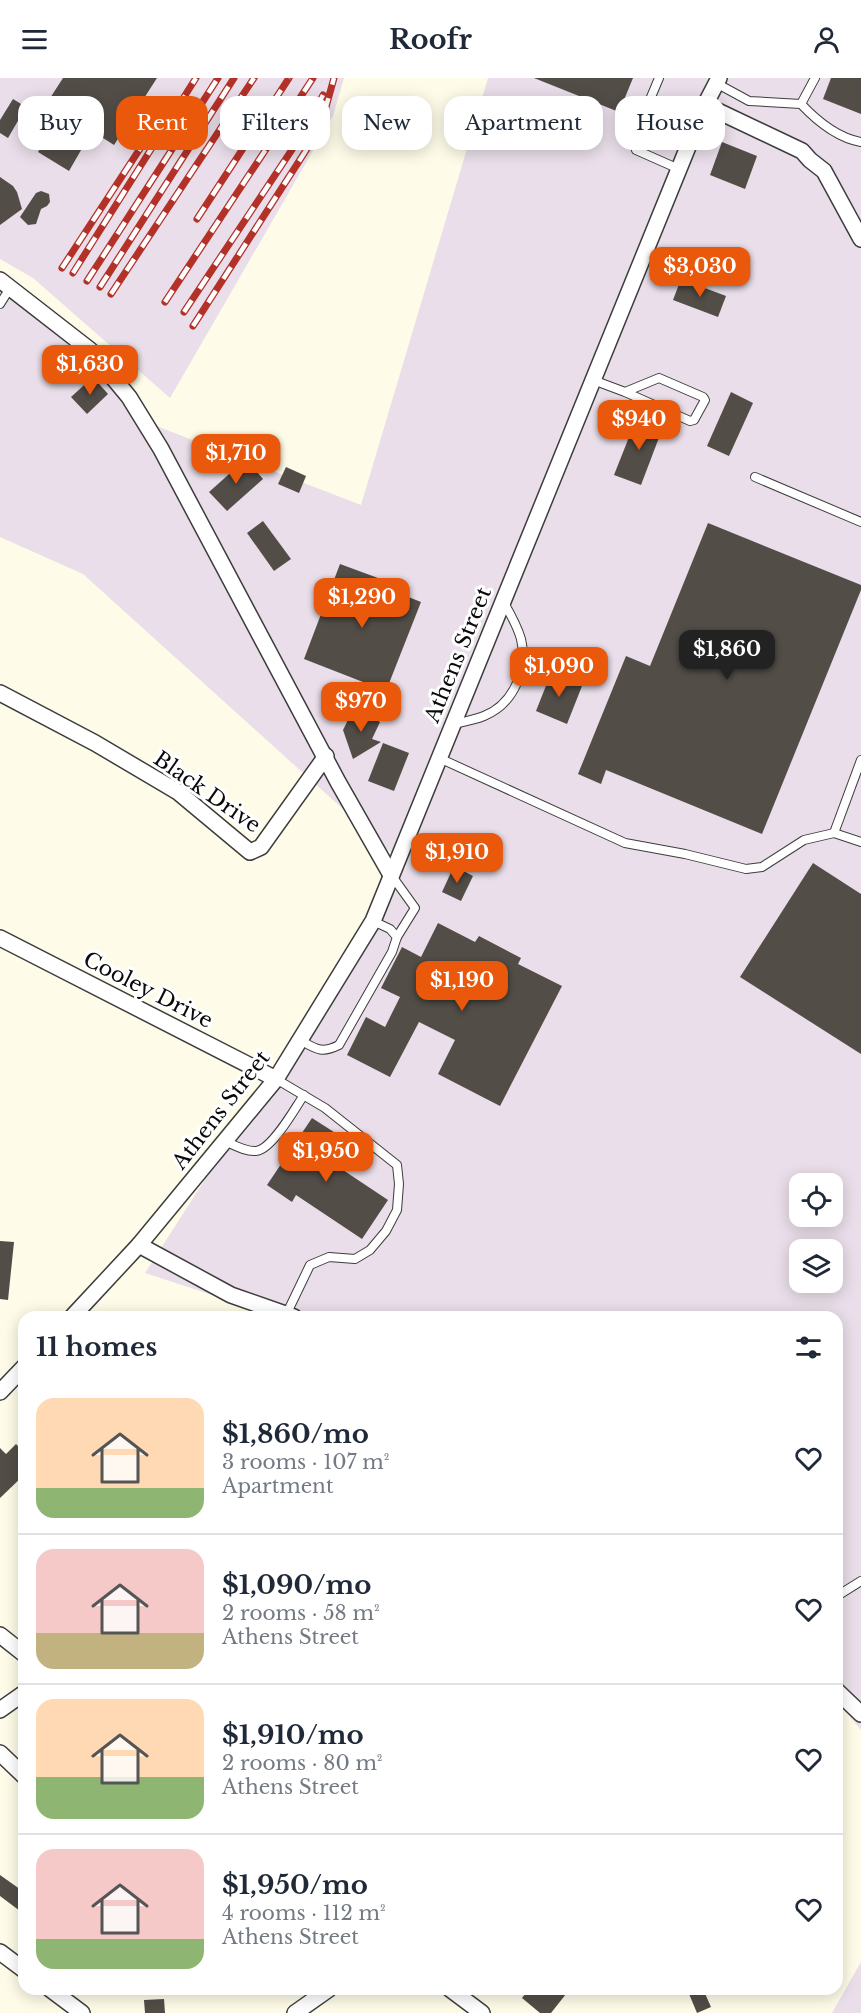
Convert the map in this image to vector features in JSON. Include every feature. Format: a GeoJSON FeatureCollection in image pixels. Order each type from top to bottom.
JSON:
{"type":"FeatureCollection","features":[{"type":"Feature","properties":{"kind":"street","name":"Athens Street"},"geometry":{"type":"LineString","coordinates":[[710,96],[718,80]]}},
{"type":"Feature","properties":{"kind":"street"},"geometry":{"type":"LineString","coordinates":[[725,114],[802,151],[824,171],[861,239]]}},
{"type":"Feature","properties":{"kind":"street","name":"Athens Street"},"geometry":{"type":"LineString","coordinates":[[78,1311],[139,1245],[276,1079],[373,921],[687,150]]}},
{"type":"Feature","properties":{"kind":"street"},"geometry":{"type":"LineString","coordinates":[[5,284],[90,350],[129,397],[160,449],[391,875]]}},
{"type":"Feature","properties":{"kind":"street","name":"Black Drive"},"geometry":{"type":"LineString","coordinates":[[0,693],[94,743],[177,792],[250,852],[261,847],[326,756]]}},
{"type":"Feature","properties":{"kind":"street","name":"Cooley Drive"},"geometry":{"type":"LineString","coordinates":[[0,938],[276,1079]]}},
{"type":"Feature","properties":{"kind":"street"},"geometry":{"type":"LineString","coordinates":[[139,1245],[231,1295],[276,1311]]}},
{"type":"Feature","properties":{"kind":"street"},"geometry":{"type":"LineString","coordinates":[[0,1392],[18,1373]]}},
{"type":"Feature","properties":{"kind":"street"},"geometry":{"type":"LineString","coordinates":[[0,1635],[18,1649]]}},
{"type":"Feature","properties":{"kind":"street"},"geometry":{"type":"LineString","coordinates":[[0,1710],[18,1697]]}},
{"type":"Feature","properties":{"kind":"street"},"geometry":{"type":"LineString","coordinates":[[843,1697],[861,1714]]}},
{"type":"Feature","properties":{"kind":"street"},"geometry":{"type":"LineString","coordinates":[[0,1753],[18,1770]]}},
{"type":"Feature","properties":{"kind":"street"},"geometry":{"type":"LineString","coordinates":[[0,1952],[18,1966]]}},
{"type":"Feature","properties":{"kind":"street"},"geometry":{"type":"LineString","coordinates":[[58,1995],[82,2013]]}},
{"type":"Feature","properties":{"kind":"street"},"geometry":{"type":"LineString","coordinates":[[295,2013],[320,1995]]}},
{"type":"Feature","properties":{"kind":"street"},"geometry":{"type":"LineString","coordinates":[[458,1995],[482,2013]]}},
{"type":"Feature","properties":{"kind":"lane"},"geometry":{"type":"LineString","coordinates":[[658,78],[633,140],[636,150],[679,170]]}},
{"type":"Feature","properties":{"kind":"lane"},"geometry":{"type":"LineString","coordinates":[[801,104],[814,78]]}},
{"type":"Feature","properties":{"kind":"lane"},"geometry":{"type":"LineString","coordinates":[[718,80],[749,101],[801,104],[814,118],[850,140],[861,142]]}},
{"type":"Feature","properties":{"kind":"lane"},"geometry":{"type":"LineString","coordinates":[[0,304],[5,284]]}},
{"type":"Feature","properties":{"kind":"lane"},"geometry":{"type":"LineString","coordinates":[[593,380],[690,421],[694,420],[705,400],[703,396],[659,378],[625,392]]}},
{"type":"Feature","properties":{"kind":"lane"},"geometry":{"type":"LineString","coordinates":[[755,477],[861,522]]}},
{"type":"Feature","properties":{"kind":"lane"},"geometry":{"type":"LineString","coordinates":[[453,724],[482,718],[492,713],[510,697],[521,674],[523,659],[521,640],[503,600]]}},
{"type":"Feature","properties":{"kind":"lane"},"geometry":{"type":"LineString","coordinates":[[439,758],[625,843],[685,854],[746,869],[762,867],[804,840],[834,833],[861,842]]}},
{"type":"Feature","properties":{"kind":"lane"},"geometry":{"type":"LineString","coordinates":[[834,833],[861,760]]}},
{"type":"Feature","properties":{"kind":"lane"},"geometry":{"type":"LineString","coordinates":[[300,1040],[317,1049],[328,1050],[339,1045],[392,952],[397,937],[415,908],[391,875]]}},
{"type":"Feature","properties":{"kind":"lane"},"geometry":{"type":"LineString","coordinates":[[373,921],[390,929],[397,937]]}},
{"type":"Feature","properties":{"kind":"lane"},"geometry":{"type":"LineString","coordinates":[[276,1079],[325,1108],[397,1165],[399,1193],[397,1210],[386,1232],[370,1250],[355,1259],[329,1257],[310,1265],[292,1311]]}},
{"type":"Feature","properties":{"kind":"lane"},"geometry":{"type":"LineString","coordinates":[[225,1141],[244,1149],[257,1151],[268,1147],[304,1095]]}},
{"type":"Feature","properties":{"kind":"lane"},"geometry":{"type":"LineString","coordinates":[[843,1592],[861,1581]]}},
{"type":"Feature","properties":{"kind":"shaded area"},"geometry":{"type":"Polygon","coordinates":[[[0,78],[344,78],[330,121],[330,96],[220,96],[220,150],[313,150],[170,398],[33,278],[0,259],[0,78]]]}},
{"type":"Feature","properties":{"kind":"shaded area"},"geometry":{"type":"Polygon","coordinates":[[[488,78],[861,78],[861,1730],[843,1708],[843,1311],[262,1311],[145,1273],[406,866],[83,574],[0,537],[0,287],[107,366],[146,422],[361,505],[467,150],[603,150],[603,96],[483,96],[488,78]]]}},
{"type":"Feature","properties":{"kind":"shaded area"},"geometry":{"type":"Polygon","coordinates":[[[861,1962],[861,2013],[832,2013],[861,1962]]]}},
{"type":"Feature","properties":{"kind":"building"},"geometry":{"type":"Polygon","coordinates":[[[63,78],[157,78],[145,96],[116,96],[116,142],[114,145],[104,139],[104,96],[51,96],[63,78]]]}},
{"type":"Feature","properties":{"kind":"building"},"geometry":{"type":"Polygon","coordinates":[[[534,78],[633,78],[626,96],[615,96],[615,110],[603,106],[603,96],[579,96],[534,78]]]}},
{"type":"Feature","properties":{"kind":"building"},"geometry":{"type":"Polygon","coordinates":[[[831,78],[861,78],[861,114],[823,99],[831,78]]]}},
{"type":"Feature","properties":{"kind":"building"},"geometry":{"type":"Polygon","coordinates":[[[13,99],[18,102],[18,121],[8,138],[0,133],[0,120],[13,99]]]}},
{"type":"Feature","properties":{"kind":"building"},"geometry":{"type":"Polygon","coordinates":[[[725,143],[757,156],[745,189],[710,175],[719,150],[725,150],[725,143]]]}},
{"type":"Feature","properties":{"kind":"building"},"geometry":{"type":"Polygon","coordinates":[[[39,150],[81,150],[69,171],[38,152],[39,150]]]}},
{"type":"Feature","properties":{"kind":"building"},"geometry":{"type":"Polygon","coordinates":[[[0,177],[13,186],[22,209],[0,225],[0,177]]]}},
{"type":"Feature","properties":{"kind":"building"},"geometry":{"type":"Polygon","coordinates":[[[41,191],[49,194],[50,202],[41,209],[36,224],[28,225],[20,217],[36,193],[41,191]]]}},
{"type":"Feature","properties":{"kind":"building"},"geometry":{"type":"Polygon","coordinates":[[[681,279],[726,296],[718,317],[673,300],[681,279]]]}},
{"type":"Feature","properties":{"kind":"building"},"geometry":{"type":"Polygon","coordinates":[[[93,377],[108,394],[87,414],[71,397],[93,377]]]}},
{"type":"Feature","properties":{"kind":"building"},"geometry":{"type":"Polygon","coordinates":[[[731,392],[753,403],[729,456],[707,446],[731,392]]]}},
{"type":"Feature","properties":{"kind":"building"},"geometry":{"type":"Polygon","coordinates":[[[637,417],[663,427],[641,485],[614,475],[637,417]]]}},
{"type":"Feature","properties":{"kind":"building"},"geometry":{"type":"Polygon","coordinates":[[[246,459],[263,479],[227,511],[209,492],[246,459]]]}},
{"type":"Feature","properties":{"kind":"building"},"geometry":{"type":"Polygon","coordinates":[[[286,467],[306,476],[299,493],[278,484],[286,467]]]}},
{"type":"Feature","properties":{"kind":"building"},"geometry":{"type":"Polygon","coordinates":[[[263,521],[291,559],[274,571],[247,533],[263,521]]]}},
{"type":"Feature","properties":{"kind":"building"},"geometry":{"type":"Polygon","coordinates":[[[708,523],[861,585],[861,590],[762,834],[606,770],[601,784],[578,774],[626,656],[650,666],[708,523]]]}},
{"type":"Feature","properties":{"kind":"building"},"geometry":{"type":"Polygon","coordinates":[[[340,564],[378,578],[376,584],[421,602],[386,691],[304,659],[340,564]]]}},
{"type":"Feature","properties":{"kind":"building"},"geometry":{"type":"Polygon","coordinates":[[[551,673],[582,686],[567,724],[536,711],[551,673]]]}},
{"type":"Feature","properties":{"kind":"building"},"geometry":{"type":"Polygon","coordinates":[[[358,711],[380,722],[372,739],[381,742],[353,759],[343,730],[352,712],[358,711]]]}},
{"type":"Feature","properties":{"kind":"building"},"geometry":{"type":"Polygon","coordinates":[[[383,743],[409,753],[394,791],[368,781],[383,743]]]}},
{"type":"Feature","properties":{"kind":"building"},"geometry":{"type":"Polygon","coordinates":[[[813,863],[861,894],[861,1054],[740,977],[813,863]]]}},
{"type":"Feature","properties":{"kind":"building"},"geometry":{"type":"Polygon","coordinates":[[[454,866],[473,876],[461,901],[442,892],[454,866]]]}},
{"type":"Feature","properties":{"kind":"building"},"geometry":{"type":"Polygon","coordinates":[[[438,923],[475,942],[479,936],[521,958],[518,964],[562,986],[500,1106],[438,1074],[455,1040],[419,1022],[390,1077],[347,1055],[366,1017],[385,1027],[400,997],[381,988],[402,947],[421,957],[438,923]]]}},
{"type":"Feature","properties":{"kind":"building"},"geometry":{"type":"Polygon","coordinates":[[[312,1118],[337,1134],[322,1156],[388,1200],[362,1239],[296,1195],[292,1202],[267,1185],[312,1118]]]}},
{"type":"Feature","properties":{"kind":"building"},"geometry":{"type":"Polygon","coordinates":[[[0,1241],[14,1242],[8,1300],[0,1299],[0,1241]]]}},
{"type":"Feature","properties":{"kind":"building"},"geometry":{"type":"Polygon","coordinates":[[[16,1444],[18,1446],[18,1481],[0,1498],[0,1448],[6,1454],[16,1444]]]}},
{"type":"Feature","properties":{"kind":"building"},"geometry":{"type":"Polygon","coordinates":[[[0,1875],[18,1888],[18,1910],[0,1896],[0,1875]]]}},
{"type":"Feature","properties":{"kind":"building"},"geometry":{"type":"Polygon","coordinates":[[[524,1995],[565,1995],[551,2013],[540,2013],[522,1998],[524,1995]]]}},
{"type":"Feature","properties":{"kind":"building"},"geometry":{"type":"Polygon","coordinates":[[[690,1995],[706,1995],[711,2007],[697,2013],[690,1995]]]}},
{"type":"Feature","properties":{"kind":"building"},"geometry":{"type":"Polygon","coordinates":[[[164,1999],[165,2013],[145,2013],[144,2000],[164,1999]]]}},
{"type":"Feature","properties":{"kind":"railway"},"geometry":{"type":"LineString","coordinates":[[73,273],[196,78]]}},
{"type":"Feature","properties":{"kind":"railway"},"geometry":{"type":"LineString","coordinates":[[87,281],[218,78]]}},
{"type":"Feature","properties":{"kind":"railway"},"geometry":{"type":"LineString","coordinates":[[100,287],[234,78]]}},
{"type":"Feature","properties":{"kind":"railway"},"geometry":{"type":"LineString","coordinates":[[111,294],[254,78]]}},
{"type":"Feature","properties":{"kind":"railway"},"geometry":{"type":"LineString","coordinates":[[197,219],[289,78]]}},
{"type":"Feature","properties":{"kind":"railway"},"geometry":{"type":"LineString","coordinates":[[165,302],[313,78]]}},
{"type":"Feature","properties":{"kind":"railway"},"geometry":{"type":"LineString","coordinates":[[193,326],[312,141],[324,114],[334,78]]}},
{"type":"Feature","properties":{"kind":"railway"},"geometry":{"type":"LineString","coordinates":[[184,312],[307,127],[323,95]]}},
{"type":"Feature","properties":{"kind":"railway"},"geometry":{"type":"LineString","coordinates":[[62,268],[139,150]]}}]}
